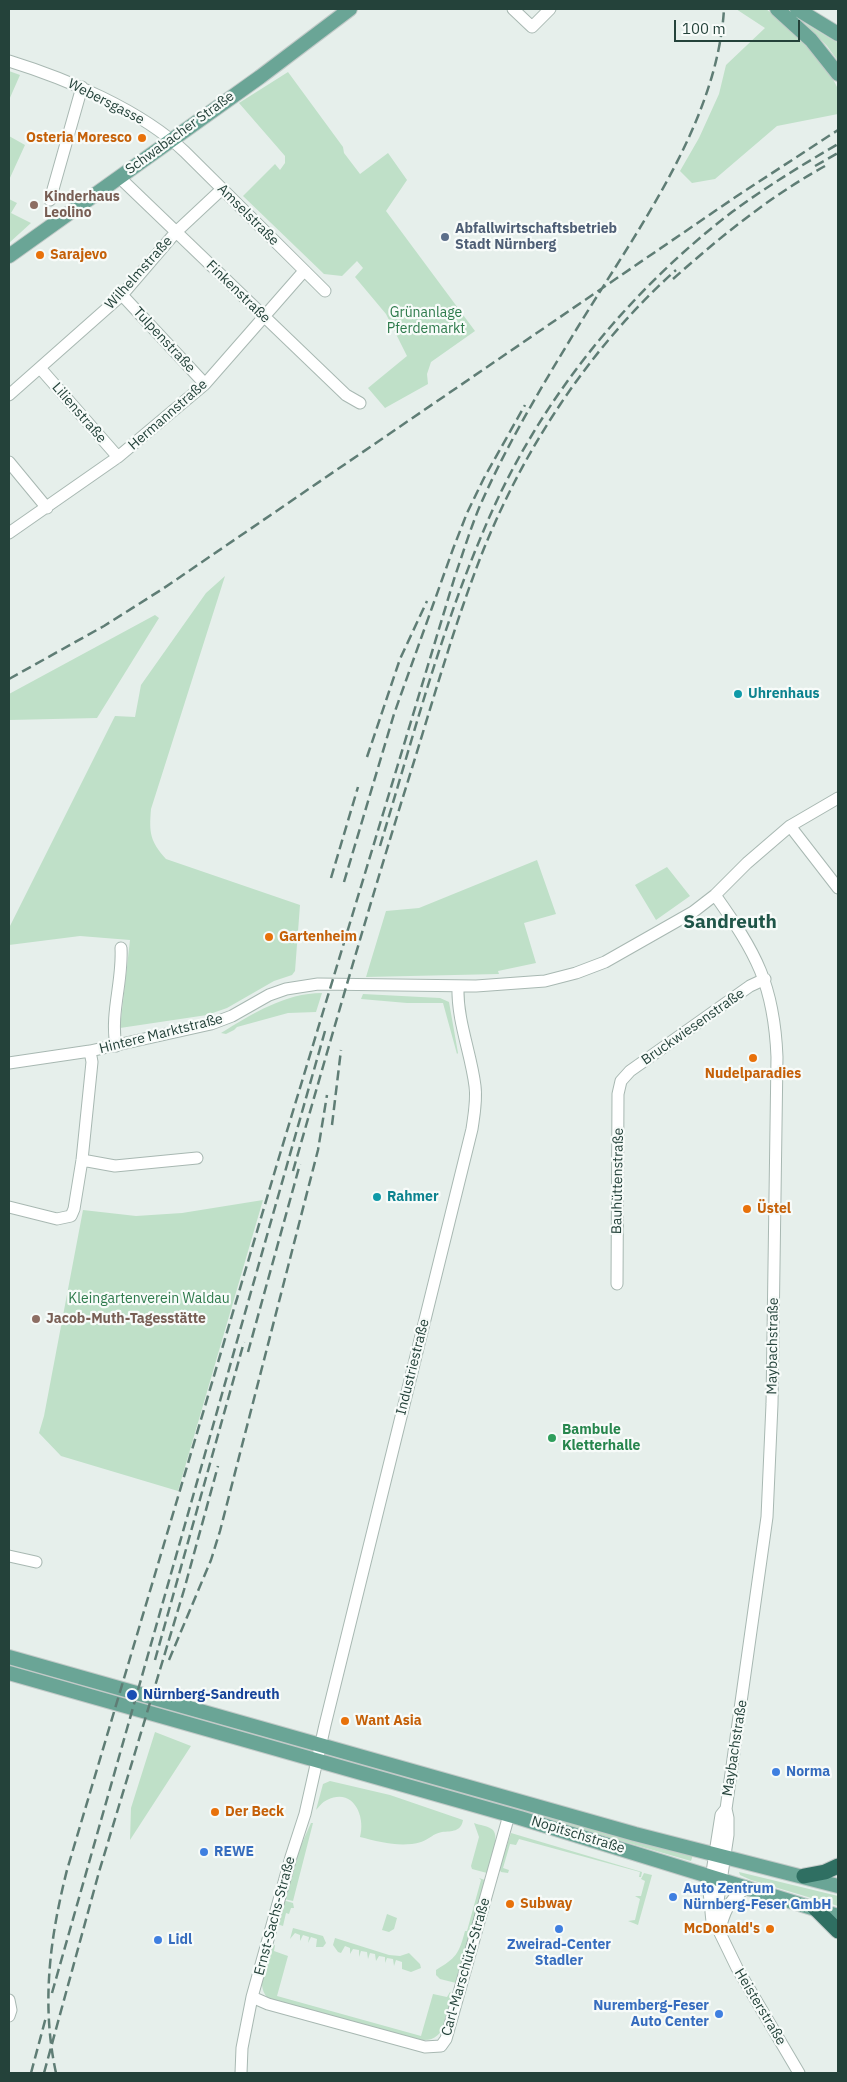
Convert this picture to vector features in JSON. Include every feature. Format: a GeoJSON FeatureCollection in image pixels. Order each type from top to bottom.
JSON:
{"type":"FeatureCollection","features":[{"type":"Feature","properties":{"kind":"highway"},"geometry":{"type":"LineString","coordinates":[[804,1876],[825,1872],[838,1866]]}},
{"type":"Feature","properties":{"kind":"highway"},"geometry":{"type":"LineString","coordinates":[[830,1912],[838,1931]]}},
{"type":"Feature","properties":{"kind":"main road","name":"Schwabacher Straße"},"geometry":{"type":"LineString","coordinates":[[9,256],[350,9]]}},
{"type":"Feature","properties":{"kind":"main road"},"geometry":{"type":"LineString","coordinates":[[777,9],[811,40],[838,74]]}},
{"type":"Feature","properties":{"kind":"main road"},"geometry":{"type":"LineString","coordinates":[[797,9],[838,34]]}},
{"type":"Feature","properties":{"kind":"main road","name":"Nopitschstraße"},"geometry":{"type":"LineString","coordinates":[[9,1657],[400,1768],[720,1856],[838,1886]]}},
{"type":"Feature","properties":{"kind":"main road","name":"Nopitschstraße"},"geometry":{"type":"LineString","coordinates":[[9,1673],[509,1815],[830,1912]]}},
{"type":"Feature","properties":{"kind":"main road"},"geometry":{"type":"LineString","coordinates":[[393,1782],[391,1774],[400,1768]]}},
{"type":"Feature","properties":{"kind":"street"},"geometry":{"type":"LineString","coordinates":[[514,9],[532,27],[550,9]]}},
{"type":"Feature","properties":{"kind":"street","name":"Webersgasse"},"geometry":{"type":"LineString","coordinates":[[9,61],[82,87],[151,124],[171,139]]}},
{"type":"Feature","properties":{"kind":"street"},"geometry":{"type":"LineString","coordinates":[[50,200],[82,87]]}},
{"type":"Feature","properties":{"kind":"street","name":"Amselstraße"},"geometry":{"type":"LineString","coordinates":[[171,139],[325,291]]}},
{"type":"Feature","properties":{"kind":"street","name":"Finkenstraße"},"geometry":{"type":"LineString","coordinates":[[119,177],[346,395],[360,403]]}},
{"type":"Feature","properties":{"kind":"street","name":"Wilhelmstraße"},"geometry":{"type":"LineString","coordinates":[[9,395],[122,295],[176,232],[222,189]]}},
{"type":"Feature","properties":{"kind":"street","name":"Hermannstraße"},"geometry":{"type":"LineString","coordinates":[[9,533],[118,457],[205,384],[304,271]]}},
{"type":"Feature","properties":{"kind":"street","name":"Tulpenstraße"},"geometry":{"type":"LineString","coordinates":[[122,295],[205,384]]}},
{"type":"Feature","properties":{"kind":"street","name":"Lilienstraße"},"geometry":{"type":"LineString","coordinates":[[40,368],[118,457]]}},
{"type":"Feature","properties":{"kind":"street"},"geometry":{"type":"LineString","coordinates":[[9,462],[47,508]]}},
{"type":"Feature","properties":{"kind":"street","name":"Hintere Marktstraße"},"geometry":{"type":"LineString","coordinates":[[9,1063],[90,1052],[211,1024],[232,1016],[269,995],[286,989],[318,984],[458,987],[545,981],[576,973],[604,962],[693,912],[715,895],[747,863],[790,826],[838,798]]}},
{"type":"Feature","properties":{"kind":"street"},"geometry":{"type":"LineString","coordinates":[[790,826],[838,888]]}},
{"type":"Feature","properties":{"kind":"street","name":"Maybachstraße"},"geometry":{"type":"LineString","coordinates":[[715,895],[742,933],[765,979],[776,1028],[777,1057],[772,1404],[767,1517],[726,1809],[728,1818],[720,1856]]}},
{"type":"Feature","properties":{"kind":"street"},"geometry":{"type":"LineString","coordinates":[[116,1046],[113,1029],[122,964],[121,948]]}},
{"type":"Feature","properties":{"kind":"street","name":"Bruckwiesenstraße"},"geometry":{"type":"LineString","coordinates":[[623,1078],[630,1071],[750,986],[765,979]]}},
{"type":"Feature","properties":{"kind":"street","name":"Industriestraße"},"geometry":{"type":"LineString","coordinates":[[320,1745],[472,1129],[475,1087],[460,1011],[458,987]]}},
{"type":"Feature","properties":{"kind":"street"},"geometry":{"type":"LineString","coordinates":[[9,1207],[58,1219],[70,1216],[74,1208],[82,1160],[92,1062],[90,1052]]}},
{"type":"Feature","properties":{"kind":"street","name":"Bauhüttenstraße"},"geometry":{"type":"LineString","coordinates":[[617,1284],[618,1094],[623,1078]]}},
{"type":"Feature","properties":{"kind":"street"},"geometry":{"type":"LineString","coordinates":[[82,1160],[115,1166],[197,1158]]}},
{"type":"Feature","properties":{"kind":"street"},"geometry":{"type":"LineString","coordinates":[[9,1556],[36,1562]]}},
{"type":"Feature","properties":{"kind":"street"},"geometry":{"type":"LineString","coordinates":[[317,1760],[320,1745]]}},
{"type":"Feature","properties":{"kind":"street","name":"Ernst-Sachs-Straße"},"geometry":{"type":"LineString","coordinates":[[241,2073],[242,2048],[252,1997],[290,1857],[305,1814],[317,1760]]}},
{"type":"Feature","properties":{"kind":"street","name":"Carl-Marschütz-Straße"},"geometry":{"type":"LineString","coordinates":[[252,1997],[268,2004],[426,2047],[440,2046],[446,2039],[509,1815]]}},
{"type":"Feature","properties":{"kind":"street","name":"Heisterstraße"},"geometry":{"type":"LineString","coordinates":[[720,1856],[716,1877],[717,1913],[721,1936],[800,2073]]}},
{"type":"Feature","properties":{"kind":"street"},"geometry":{"type":"LineString","coordinates":[[721,1936],[728,1905],[748,1887]]}},
{"type":"Feature","properties":{"kind":"street"},"geometry":{"type":"LineString","coordinates":[[9,2000],[11,2010],[9,2016]]}},
{"type":"Feature","properties":{"kind":"green space"},"geometry":{"type":"Polygon","coordinates":[[[736,9],[766,9],[806,45],[825,68],[837,87],[839,97],[838,114],[777,126],[715,179],[692,183],[680,171],[699,138],[719,94],[726,65],[765,28],[736,9]]]}},
{"type":"Feature","properties":{"kind":"green space"},"geometry":{"type":"Polygon","coordinates":[[[803,22],[838,43],[838,61],[827,46],[803,22]]]}},
{"type":"Feature","properties":{"kind":"green space"},"geometry":{"type":"Polygon","coordinates":[[[9,71],[20,75],[9,100],[9,71]]]}},
{"type":"Feature","properties":{"kind":"green space","name":"Grünanlage Pferdemarkt"},"geometry":{"type":"Polygon","coordinates":[[[288,72],[343,147],[344,153],[360,174],[388,153],[407,180],[386,211],[475,331],[431,362],[427,374],[428,384],[385,408],[368,388],[407,356],[386,314],[355,277],[363,268],[357,261],[342,276],[324,274],[243,196],[275,164],[280,170],[285,163],[285,156],[239,103],[288,72]]]}},
{"type":"Feature","properties":{"kind":"green space"},"geometry":{"type":"Polygon","coordinates":[[[9,136],[25,145],[9,180],[9,136]]]}},
{"type":"Feature","properties":{"kind":"green space"},"geometry":{"type":"Polygon","coordinates":[[[9,199],[17,203],[11,213],[31,223],[9,243],[9,199]]]}},
{"type":"Feature","properties":{"kind":"green space"},"geometry":{"type":"Polygon","coordinates":[[[225,576],[151,809],[151,831],[154,842],[166,859],[300,905],[295,971],[292,975],[274,981],[227,1008],[207,1015],[120,1028],[130,940],[80,936],[9,945],[9,928],[115,716],[135,717],[141,685],[206,593],[225,576]]]}},
{"type":"Feature","properties":{"kind":"green space"},"geometry":{"type":"Polygon","coordinates":[[[155,615],[159,618],[97,718],[9,720],[9,694],[155,615]]]}},
{"type":"Feature","properties":{"kind":"green space"},"geometry":{"type":"Polygon","coordinates":[[[537,860],[556,914],[524,923],[536,963],[498,971],[499,974],[366,977],[386,911],[419,908],[537,860]]]}},
{"type":"Feature","properties":{"kind":"green space"},"geometry":{"type":"Polygon","coordinates":[[[667,867],[690,896],[656,920],[635,885],[667,867]]]}},
{"type":"Feature","properties":{"kind":"green space"},"geometry":{"type":"Polygon","coordinates":[[[322,993],[316,1012],[288,1013],[237,1027],[226,1034],[221,1033],[269,1006],[295,997],[322,993]]]}},
{"type":"Feature","properties":{"kind":"green space"},"geometry":{"type":"Polygon","coordinates":[[[363,994],[440,998],[449,1002],[458,1053],[443,1003],[407,1003],[361,999],[363,994]]]}},
{"type":"Feature","properties":{"kind":"green space","name":"Kleingartenverein Waldau"},"geometry":{"type":"Polygon","coordinates":[[[263,1200],[178,1491],[61,1456],[39,1433],[44,1416],[83,1210],[136,1216],[182,1213],[263,1200]]]}},
{"type":"Feature","properties":{"kind":"green space"},"geometry":{"type":"Polygon","coordinates":[[[155,1732],[191,1746],[130,1840],[131,1808],[155,1732]]]}},
{"type":"Feature","properties":{"kind":"green space"},"geometry":{"type":"Polygon","coordinates":[[[410,1780],[450,1787],[693,1855],[691,1861],[410,1780]]]}},
{"type":"Feature","properties":{"kind":"green space"},"geometry":{"type":"Polygon","coordinates":[[[330,1781],[390,1795],[463,1820],[462,1824],[456,1830],[439,1833],[424,1841],[413,1844],[390,1844],[360,1837],[361,1821],[359,1813],[356,1806],[350,1800],[344,1797],[336,1797],[325,1801],[316,1810],[323,1784],[330,1781]]]}},
{"type":"Feature","properties":{"kind":"green space"},"geometry":{"type":"Polygon","coordinates":[[[311,1823],[313,1823],[293,1901],[284,1899],[298,1852],[311,1823]]]}},
{"type":"Feature","properties":{"kind":"green space"},"geometry":{"type":"Polygon","coordinates":[[[474,1823],[493,1830],[495,1834],[494,1851],[487,1873],[472,1869],[471,1866],[479,1837],[474,1823]]]}},
{"type":"Feature","properties":{"kind":"green space"},"geometry":{"type":"Polygon","coordinates":[[[511,1833],[642,1872],[641,1877],[639,1877],[640,1872],[519,1839],[516,1845],[510,1844],[503,1868],[509,1870],[508,1873],[501,1872],[499,1869],[511,1833]]]}},
{"type":"Feature","properties":{"kind":"green space"},"geometry":{"type":"Polygon","coordinates":[[[739,1872],[838,1896],[838,1906],[751,1880],[740,1875],[739,1872]]]}},
{"type":"Feature","properties":{"kind":"green space"},"geometry":{"type":"Polygon","coordinates":[[[644,1873],[652,1875],[638,1925],[628,1921],[635,1920],[640,1899],[635,1896],[641,1896],[645,1881],[641,1879],[644,1873]]]}},
{"type":"Feature","properties":{"kind":"green space"},"geometry":{"type":"Polygon","coordinates":[[[479,1878],[485,1880],[456,1983],[440,1979],[436,1975],[436,1970],[456,1955],[465,1931],[467,1931],[481,1880],[479,1878]]]}},
{"type":"Feature","properties":{"kind":"green space"},"geometry":{"type":"Polygon","coordinates":[[[283,1900],[293,1903],[294,1908],[291,1908],[289,1914],[286,1913],[283,1926],[277,1924],[283,1900]]]}},
{"type":"Feature","properties":{"kind":"green space"},"geometry":{"type":"Polygon","coordinates":[[[387,1914],[397,1918],[394,1929],[389,1932],[382,1930],[387,1914]]]}},
{"type":"Feature","properties":{"kind":"green space"},"geometry":{"type":"Polygon","coordinates":[[[293,1928],[323,1936],[326,1943],[323,1947],[316,1947],[317,1939],[311,1937],[308,1943],[309,1937],[303,1935],[300,1941],[300,1935],[295,1933],[290,1939],[293,1928]]]}},
{"type":"Feature","properties":{"kind":"green space"},"geometry":{"type":"Polygon","coordinates":[[[335,1938],[389,1955],[400,1956],[409,1953],[420,1964],[421,1968],[411,1972],[402,1969],[402,1962],[396,1960],[394,1966],[393,1959],[387,1958],[385,1963],[385,1957],[379,1956],[376,1961],[375,1954],[370,1953],[368,1959],[367,1952],[361,1951],[359,1957],[359,1950],[353,1949],[350,1954],[350,1948],[345,1946],[341,1953],[338,1952],[333,1945],[335,1938]]]}},
{"type":"Feature","properties":{"kind":"green space"},"geometry":{"type":"Polygon","coordinates":[[[275,1945],[274,1951],[288,1956],[277,1996],[421,2036],[433,1994],[447,1997],[450,1992],[453,1996],[445,2025],[436,2036],[422,2040],[270,2000],[265,1995],[263,1989],[262,1975],[270,1947],[275,1945]]]}},
{"type":"Feature","properties":{"kind":"railway"},"geometry":{"type":"LineString","coordinates":[[56,2073],[51,2047],[48,1996],[52,1945],[67,1870],[280,1154],[455,576],[479,508],[511,442],[560,356],[645,220],[689,138],[706,96],[718,53],[724,9]]}},
{"type":"Feature","properties":{"kind":"railway"},"geometry":{"type":"LineString","coordinates":[[9,679],[104,626],[164,588],[737,196],[838,130]]}},
{"type":"Feature","properties":{"kind":"railway"},"geometry":{"type":"LineString","coordinates":[[380,846],[427,688],[468,570],[504,485],[556,397],[586,356],[619,317],[692,244],[758,194],[838,144]]}},
{"type":"Feature","properties":{"kind":"railway"},"geometry":{"type":"LineString","coordinates":[[815,166],[838,153]]}},
{"type":"Feature","properties":{"kind":"railway"},"geometry":{"type":"LineString","coordinates":[[673,279],[746,218],[784,191],[825,166]]}},
{"type":"Feature","properties":{"kind":"railway"},"geometry":{"type":"LineString","coordinates":[[293,1171],[363,929],[442,670],[470,584],[498,516],[538,439],[588,366],[615,332],[676,270]]}},
{"type":"Feature","properties":{"kind":"railway"},"geometry":{"type":"LineString","coordinates":[[344,882],[394,714],[453,549],[467,513],[484,478],[525,405]]}},
{"type":"Feature","properties":{"kind":"railway"},"geometry":{"type":"LineString","coordinates":[[367,757],[400,659],[427,601]]}},
{"type":"Feature","properties":{"kind":"railway"},"geometry":{"type":"LineString","coordinates":[[331,878],[358,787]]}},
{"type":"Feature","properties":{"kind":"railway"},"geometry":{"type":"LineString","coordinates":[[52,1993],[325,1031]]}},
{"type":"Feature","properties":{"kind":"railway"},"geometry":{"type":"LineString","coordinates":[[332,1125],[341,1050]]}},
{"type":"Feature","properties":{"kind":"railway"},"geometry":{"type":"LineString","coordinates":[[169,1660],[211,1560],[220,1531],[318,1150],[327,1095]]}},
{"type":"Feature","properties":{"kind":"railway"},"geometry":{"type":"LineString","coordinates":[[248,1352],[300,1164]]}},
{"type":"Feature","properties":{"kind":"railway"},"geometry":{"type":"LineString","coordinates":[[155,1660],[244,1342]]}},
{"type":"Feature","properties":{"kind":"railway"},"geometry":{"type":"LineString","coordinates":[[44,2073],[99,1872],[184,1590],[218,1466]]}},
{"type":"Feature","properties":{"kind":"railway"},"geometry":{"type":"LineString","coordinates":[[31,2073],[46,2017]]}},
{"type":"Feature","properties":{"kind":"place","name":"Osteria Moresco"},"geometry":{"type":"Point","coordinates":[142,138]}},
{"type":"Feature","properties":{"kind":"place","name":"Kinderhaus Leolino"},"geometry":{"type":"Point","coordinates":[34,205]}},
{"type":"Feature","properties":{"kind":"place","name":"Abfallwirtschaftsbetrieb Stadt Nürnberg"},"geometry":{"type":"Point","coordinates":[445,237]}},
{"type":"Feature","properties":{"kind":"place","name":"Sarajevo"},"geometry":{"type":"Point","coordinates":[40,255]}},
{"type":"Feature","properties":{"kind":"place","name":"Uhrenhaus"},"geometry":{"type":"Point","coordinates":[738,694]}},
{"type":"Feature","properties":{"kind":"place","name":"Gartenheim"},"geometry":{"type":"Point","coordinates":[269,937]}},
{"type":"Feature","properties":{"kind":"place","name":"Nudelparadies"},"geometry":{"type":"Point","coordinates":[753,1058]}},
{"type":"Feature","properties":{"kind":"place","name":"Rahmer"},"geometry":{"type":"Point","coordinates":[377,1197]}},
{"type":"Feature","properties":{"kind":"place","name":"Üstel"},"geometry":{"type":"Point","coordinates":[747,1209]}},
{"type":"Feature","properties":{"kind":"place","name":"Jacob-Muth-Tagesstätte"},"geometry":{"type":"Point","coordinates":[36,1319]}},
{"type":"Feature","properties":{"kind":"place","name":"Bambule Kletterhalle"},"geometry":{"type":"Point","coordinates":[552,1438]}},
{"type":"Feature","properties":{"kind":"place","name":"Nürnberg-Sandreuth"},"geometry":{"type":"Point","coordinates":[132,1695]}},
{"type":"Feature","properties":{"kind":"place","name":"Want Asia"},"geometry":{"type":"Point","coordinates":[345,1721]}},
{"type":"Feature","properties":{"kind":"place","name":"Norma"},"geometry":{"type":"Point","coordinates":[776,1772]}},
{"type":"Feature","properties":{"kind":"place","name":"Der Beck"},"geometry":{"type":"Point","coordinates":[215,1812]}},
{"type":"Feature","properties":{"kind":"place","name":"REWE"},"geometry":{"type":"Point","coordinates":[204,1852]}},
{"type":"Feature","properties":{"kind":"place","name":"Auto Zentrum Nürnberg-Feser GmbH"},"geometry":{"type":"Point","coordinates":[673,1897]}},
{"type":"Feature","properties":{"kind":"place","name":"Subway"},"geometry":{"type":"Point","coordinates":[510,1904]}},
{"type":"Feature","properties":{"kind":"place","name":"Zweirad-Center Stadler"},"geometry":{"type":"Point","coordinates":[559,1929]}},
{"type":"Feature","properties":{"kind":"place","name":"McDonald's"},"geometry":{"type":"Point","coordinates":[770,1929]}},
{"type":"Feature","properties":{"kind":"place","name":"Lidl"},"geometry":{"type":"Point","coordinates":[158,1940]}},
{"type":"Feature","properties":{"kind":"place","name":"Nuremberg-Feser Auto Center"},"geometry":{"type":"Point","coordinates":[719,2014]}},
{"type":"Feature","properties":{"kind":"district","name":"Sandreuth"},"geometry":{"type":"Point","coordinates":[730,923]}}]}
